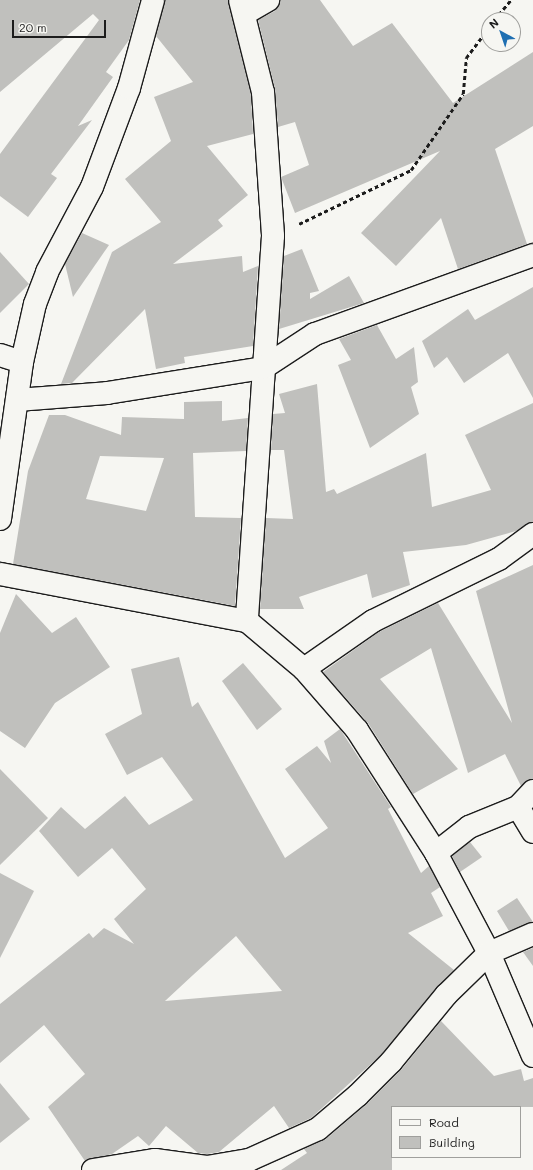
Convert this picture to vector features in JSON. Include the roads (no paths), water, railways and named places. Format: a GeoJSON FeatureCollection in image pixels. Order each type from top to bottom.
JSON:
{"type":"FeatureCollection","features":[{"type":"Feature","properties":{"kind":"street"},"geometry":{"type":"LineString","coordinates":[[0,519],[18,400],[22,362],[35,304],[47,272],[92,187],[129,88],[153,0]]}},
{"type":"Feature","properties":{"kind":"street"},"geometry":{"type":"LineString","coordinates":[[247,621],[273,236],[263,92],[242,7],[268,0]]}},
{"type":"Feature","properties":{"kind":"street"},"geometry":{"type":"LineString","coordinates":[[18,400],[107,393],[264,368],[315,334],[533,255]]}},
{"type":"Feature","properties":{"kind":"street"},"geometry":{"type":"LineString","coordinates":[[0,355],[22,362]]}},
{"type":"Feature","properties":{"kind":"street"},"geometry":{"type":"LineString","coordinates":[[304,669],[373,621],[499,560],[533,534]]}},
{"type":"Feature","properties":{"kind":"street"},"geometry":{"type":"LineString","coordinates":[[0,574],[247,621],[304,669],[356,730],[436,853],[489,953],[533,1056]]}},
{"type":"Feature","properties":{"kind":"street"},"geometry":{"type":"LineString","coordinates":[[436,853],[469,827],[526,799],[533,832]]}},
{"type":"Feature","properties":{"kind":"street"},"geometry":{"type":"LineString","coordinates":[[93,1170],[155,1160],[208,1169],[249,1160],[318,1129],[358,1095],[391,1062],[446,995],[489,953],[533,934]]}}]}
